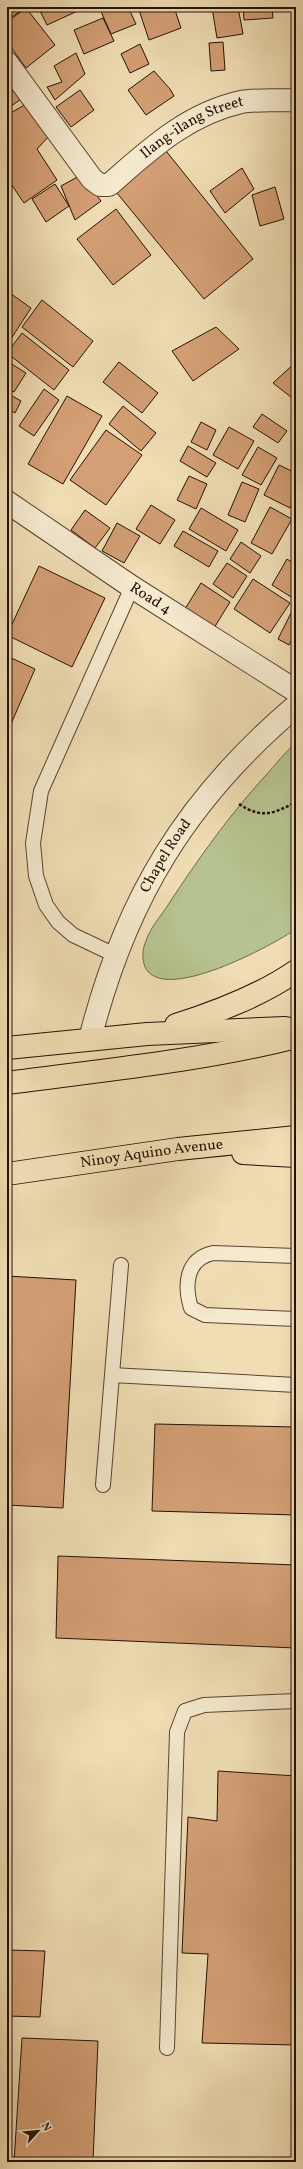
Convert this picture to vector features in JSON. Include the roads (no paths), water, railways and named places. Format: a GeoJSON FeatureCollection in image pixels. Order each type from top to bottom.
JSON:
{"type":"FeatureCollection","features":[{"type":"Feature","properties":{"kind":"main road"},"geometry":{"type":"LineString","coordinates":[[147,1034],[219,1011],[283,980],[296,971]]}},
{"type":"Feature","properties":{"kind":"main road"},"geometry":{"type":"LineString","coordinates":[[7,1048],[147,1034],[285,1028],[296,1030]]}},
{"type":"Feature","properties":{"kind":"main road"},"geometry":{"type":"LineString","coordinates":[[7,1083],[191,1059],[255,1048],[296,1037]]}},
{"type":"Feature","properties":{"kind":"main road","name":"Ninoy Aquino Avenue"},"geometry":{"type":"LineString","coordinates":[[7,1174],[178,1149],[296,1137]]}},
{"type":"Feature","properties":{"kind":"main road"},"geometry":{"type":"LineString","coordinates":[[178,1149],[296,1156]]}},
{"type":"Feature","properties":{"kind":"street","name":"Ilang-ilang Street"},"geometry":{"type":"LineString","coordinates":[[7,63],[92,179],[100,185],[109,184],[163,138],[183,125],[204,115],[243,102],[296,100]]}},
{"type":"Feature","properties":{"kind":"street","name":"Road 4"},"geometry":{"type":"LineString","coordinates":[[7,502],[132,588],[296,691]]}},
{"type":"Feature","properties":{"kind":"street","name":"Chapel Road"},"geometry":{"type":"LineString","coordinates":[[90,1040],[101,997],[115,955],[136,905],[163,858],[193,813],[226,771],[264,733],[296,706]]}},
{"type":"Feature","properties":{"kind":"lane"},"geometry":{"type":"LineString","coordinates":[[115,955],[73,935],[54,916],[46,905],[36,876],[33,843],[41,791],[132,588]]}},
{"type":"Feature","properties":{"kind":"lane"},"geometry":{"type":"LineString","coordinates":[[296,1256],[213,1253],[202,1255],[192,1265],[186,1293],[191,1308],[205,1315],[296,1318]]}},
{"type":"Feature","properties":{"kind":"lane"},"geometry":{"type":"LineString","coordinates":[[104,1485],[121,1265]]}},
{"type":"Feature","properties":{"kind":"lane"},"geometry":{"type":"LineString","coordinates":[[112,1374],[296,1385]]}},
{"type":"Feature","properties":{"kind":"lane"},"geometry":{"type":"LineString","coordinates":[[167,2048],[177,1732],[185,1711],[204,1705],[296,1701]]}}]}
